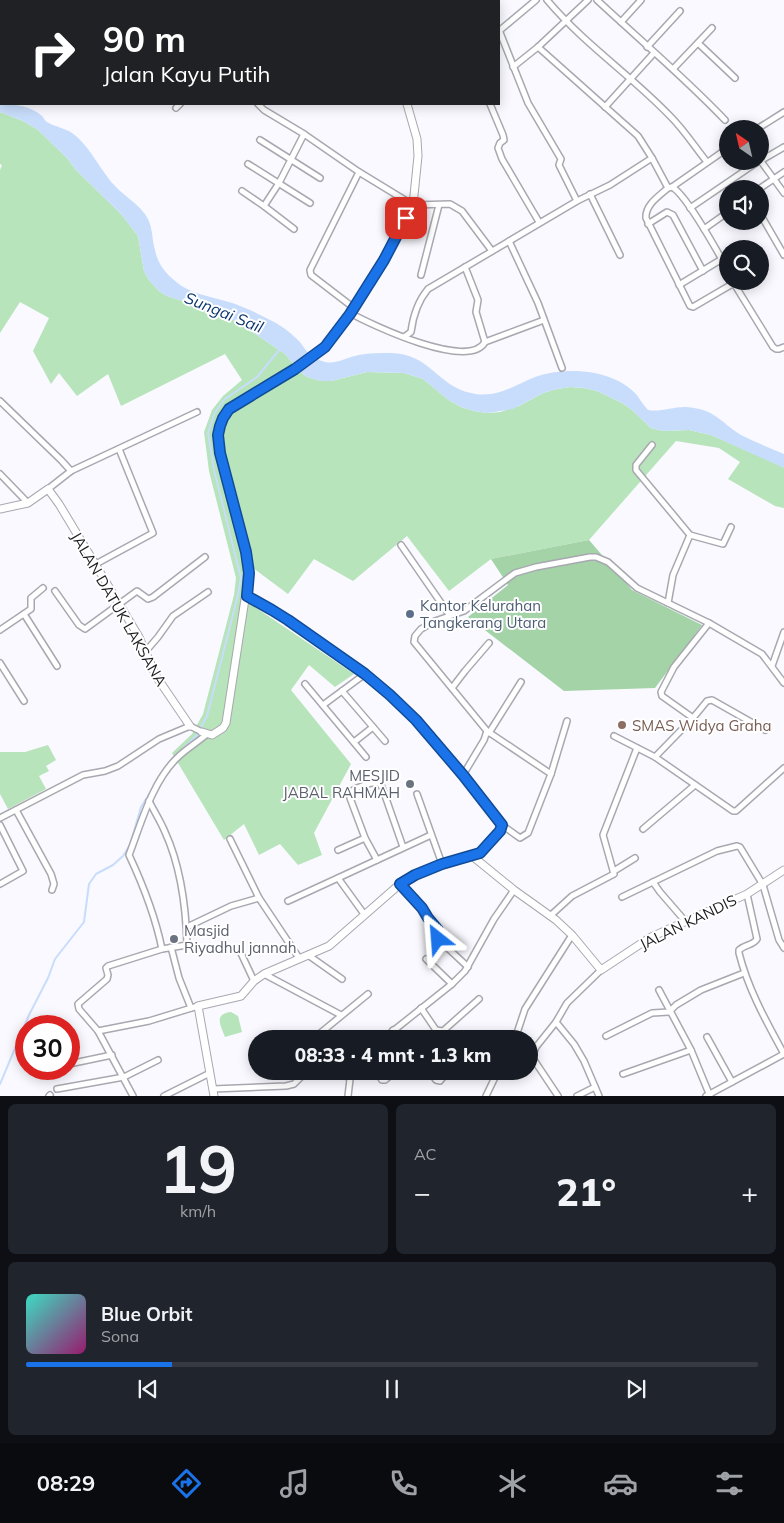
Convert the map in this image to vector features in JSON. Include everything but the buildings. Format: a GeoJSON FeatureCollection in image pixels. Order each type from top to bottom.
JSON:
{"type":"FeatureCollection","features":[{"type":"Feature","properties":{"kind":"street"},"geometry":{"type":"LineString","coordinates":[[500,29],[536,0]]}},
{"type":"Feature","properties":{"kind":"street"},"geometry":{"type":"LineString","coordinates":[[547,0],[565,21],[671,116],[707,162]]}},
{"type":"Feature","properties":{"kind":"street"},"geometry":{"type":"LineString","coordinates":[[513,66],[538,46],[588,0]]}},
{"type":"Feature","properties":{"kind":"street"},"geometry":{"type":"LineString","coordinates":[[598,0],[700,94],[725,120]]}},
{"type":"Feature","properties":{"kind":"street"},"geometry":{"type":"LineString","coordinates":[[621,22],[641,0]]}},
{"type":"Feature","properties":{"kind":"street"},"geometry":{"type":"LineString","coordinates":[[647,47],[680,11]]}},
{"type":"Feature","properties":{"kind":"street"},"geometry":{"type":"LineString","coordinates":[[673,69],[712,28]]}},
{"type":"Feature","properties":{"kind":"street"},"geometry":{"type":"LineString","coordinates":[[500,33],[528,103],[561,159],[559,165],[577,201]]}},
{"type":"Feature","properties":{"kind":"street"},"geometry":{"type":"LineString","coordinates":[[698,43],[735,78]]}},
{"type":"Feature","properties":{"kind":"street"},"geometry":{"type":"LineString","coordinates":[[538,46],[638,136],[670,188],[678,190],[719,254]]}},
{"type":"Feature","properties":{"kind":"street"},"geometry":{"type":"LineString","coordinates":[[605,107],[654,53]]}},
{"type":"Feature","properties":{"kind":"street"},"geometry":{"type":"LineString","coordinates":[[259,105],[359,172],[413,204],[450,204],[462,211],[492,251]]}},
{"type":"Feature","properties":{"kind":"street"},"geometry":{"type":"LineString","coordinates":[[0,818],[83,776],[118,766],[160,739],[191,727],[212,735],[218,732],[226,722],[247,596],[249,573],[246,552],[220,453],[218,435],[220,426],[229,409],[316,355],[331,340],[384,260],[413,204],[418,156],[417,139],[407,105]]}},
{"type":"Feature","properties":{"kind":"street"},"geometry":{"type":"LineString","coordinates":[[490,105],[504,140],[498,148],[539,222]]}},
{"type":"Feature","properties":{"kind":"street"},"geometry":{"type":"LineString","coordinates":[[769,122],[784,112]]}},
{"type":"Feature","properties":{"kind":"street"},"geometry":{"type":"LineString","coordinates":[[264,206],[279,183],[304,134]]}},
{"type":"Feature","properties":{"kind":"street"},"geometry":{"type":"LineString","coordinates":[[260,140],[320,178]]}},
{"type":"Feature","properties":{"kind":"street"},"geometry":{"type":"LineString","coordinates":[[769,156],[784,147]]}},
{"type":"Feature","properties":{"kind":"street"},"geometry":{"type":"LineString","coordinates":[[719,154],[670,188],[645,212],[648,224],[688,302],[693,307],[721,290]]}},
{"type":"Feature","properties":{"kind":"street"},"geometry":{"type":"LineString","coordinates":[[404,337],[411,332],[417,308],[422,296],[428,289],[539,222],[610,185],[652,158]]}},
{"type":"Feature","properties":{"kind":"street"},"geometry":{"type":"LineString","coordinates":[[248,164],[310,203]]}},
{"type":"Feature","properties":{"kind":"street"},"geometry":{"type":"LineString","coordinates":[[690,208],[747,170]]}},
{"type":"Feature","properties":{"kind":"street"},"geometry":{"type":"LineString","coordinates":[[767,170],[784,193]]}},
{"type":"Feature","properties":{"kind":"street"},"geometry":{"type":"LineString","coordinates":[[359,172],[310,270],[311,275],[352,311],[378,328],[438,348],[465,352],[481,347],[485,342],[544,320]]}},
{"type":"Feature","properties":{"kind":"street"},"geometry":{"type":"LineString","coordinates":[[769,182],[784,172]]}},
{"type":"Feature","properties":{"kind":"street"},"geometry":{"type":"LineString","coordinates":[[242,191],[294,229]]}},
{"type":"Feature","properties":{"kind":"street"},"geometry":{"type":"LineString","coordinates":[[590,194],[620,255]]}},
{"type":"Feature","properties":{"kind":"street"},"geometry":{"type":"LineString","coordinates":[[421,275],[440,205]]}},
{"type":"Feature","properties":{"kind":"street"},"geometry":{"type":"LineString","coordinates":[[648,224],[667,212],[673,215],[703,271]]}},
{"type":"Feature","properties":{"kind":"street"},"geometry":{"type":"LineString","coordinates":[[704,229],[719,218]]}},
{"type":"Feature","properties":{"kind":"street"},"geometry":{"type":"LineString","coordinates":[[769,229],[784,255]]}},
{"type":"Feature","properties":{"kind":"street"},"geometry":{"type":"LineString","coordinates":[[509,241],[544,320],[562,368]]}},
{"type":"Feature","properties":{"kind":"street"},"geometry":{"type":"LineString","coordinates":[[679,285],[719,261]]}},
{"type":"Feature","properties":{"kind":"street"},"geometry":{"type":"LineString","coordinates":[[465,267],[478,300],[476,312],[485,342]]}},
{"type":"Feature","properties":{"kind":"street"},"geometry":{"type":"LineString","coordinates":[[739,290],[773,347],[780,350],[784,347]]}},
{"type":"Feature","properties":{"kind":"street"},"geometry":{"type":"LineString","coordinates":[[0,401],[70,471]]}},
{"type":"Feature","properties":{"kind":"street"},"geometry":{"type":"LineString","coordinates":[[0,509],[28,503],[48,490],[70,471],[197,412]]}},
{"type":"Feature","properties":{"kind":"street"},"geometry":{"type":"LineString","coordinates":[[652,445],[636,465],[636,470],[690,535],[723,544],[731,527]]}},
{"type":"Feature","properties":{"kind":"street"},"geometry":{"type":"LineString","coordinates":[[94,565],[153,533],[119,449]]}},
{"type":"Feature","properties":{"kind":"street"},"geometry":{"type":"LineString","coordinates":[[0,474],[28,503]]}},
{"type":"Feature","properties":{"kind":"street","name":"JALAN DATUK LAKSANA"},"geometry":{"type":"LineString","coordinates":[[48,490],[146,650],[156,676],[191,727]]}},
{"type":"Feature","properties":{"kind":"street"},"geometry":{"type":"LineString","coordinates":[[668,603],[672,575],[690,535]]}},
{"type":"Feature","properties":{"kind":"street"},"geometry":{"type":"LineString","coordinates":[[401,545],[448,613],[455,614]]}},
{"type":"Feature","properties":{"kind":"street"},"geometry":{"type":"LineString","coordinates":[[55,591],[82,628],[85,629],[137,591],[148,599],[153,597],[205,557]]}},
{"type":"Feature","properties":{"kind":"street"},"geometry":{"type":"LineString","coordinates":[[551,774],[488,732],[414,642],[415,636],[420,629],[470,607],[515,573],[590,557],[602,558],[637,588],[709,623],[762,654],[784,683]]}},
{"type":"Feature","properties":{"kind":"street"},"geometry":{"type":"LineString","coordinates":[[1,627],[31,609],[31,598],[42,588]]}},
{"type":"Feature","properties":{"kind":"street"},"geometry":{"type":"LineString","coordinates":[[146,650],[173,616],[208,592]]}},
{"type":"Feature","properties":{"kind":"street"},"geometry":{"type":"LineString","coordinates":[[247,596],[272,610],[365,674],[390,695],[416,720],[463,775],[502,825],[520,838],[528,833],[551,774],[567,721]]}},
{"type":"Feature","properties":{"kind":"street"},"geometry":{"type":"LineString","coordinates":[[24,614],[57,666]]}},
{"type":"Feature","properties":{"kind":"street"},"geometry":{"type":"LineString","coordinates":[[693,718],[662,696],[661,692],[674,667],[709,623]]}},
{"type":"Feature","properties":{"kind":"street"},"geometry":{"type":"LineString","coordinates":[[772,666],[784,632]]}},
{"type":"Feature","properties":{"kind":"street"},"geometry":{"type":"LineString","coordinates":[[452,688],[489,643]]}},
{"type":"Feature","properties":{"kind":"street"},"geometry":{"type":"LineString","coordinates":[[0,663],[24,701]]}},
{"type":"Feature","properties":{"kind":"street"},"geometry":{"type":"LineString","coordinates":[[323,705],[365,674]]}},
{"type":"Feature","properties":{"kind":"street"},"geometry":{"type":"LineString","coordinates":[[463,775],[488,732],[521,682]]}},
{"type":"Feature","properties":{"kind":"street"},"geometry":{"type":"LineString","coordinates":[[305,684],[366,757]]}},
{"type":"Feature","properties":{"kind":"street"},"geometry":{"type":"LineString","coordinates":[[342,691],[386,741]]}},
{"type":"Feature","properties":{"kind":"street"},"geometry":{"type":"LineString","coordinates":[[655,757],[707,701],[712,700],[764,730]]}},
{"type":"Feature","properties":{"kind":"street"},"geometry":{"type":"LineString","coordinates":[[354,742],[373,727]]}},
{"type":"Feature","properties":{"kind":"street"},"geometry":{"type":"LineString","coordinates":[[162,949],[148,896],[129,855],[149,801],[165,773],[176,758],[205,733]]}},
{"type":"Feature","properties":{"kind":"street"},"geometry":{"type":"LineString","coordinates":[[614,736],[655,757],[732,811],[736,811],[784,768]]}},
{"type":"Feature","properties":{"kind":"street"},"geometry":{"type":"LineString","coordinates":[[614,871],[603,835],[637,748]]}},
{"type":"Feature","properties":{"kind":"street"},"geometry":{"type":"LineString","coordinates":[[377,860],[365,838],[350,798],[350,792],[354,789],[379,783],[404,847]]}},
{"type":"Feature","properties":{"kind":"street"},"geometry":{"type":"LineString","coordinates":[[643,829],[695,785]]}},
{"type":"Feature","properties":{"kind":"street"},"geometry":{"type":"LineString","coordinates":[[417,794],[442,864]]}},
{"type":"Feature","properties":{"kind":"street"},"geometry":{"type":"LineString","coordinates":[[133,1096],[98,1031],[79,1009],[78,1004],[79,1001],[107,979],[106,968],[108,966],[162,949],[187,945],[183,890],[166,832],[149,801]]}},
{"type":"Feature","properties":{"kind":"street"},"geometry":{"type":"LineString","coordinates":[[16,810],[51,874],[54,884],[52,890]]}},
{"type":"Feature","properties":{"kind":"street"},"geometry":{"type":"LineString","coordinates":[[0,825],[23,871],[0,884]]}},
{"type":"Feature","properties":{"kind":"street"},"geometry":{"type":"LineString","coordinates":[[98,1031],[241,996],[254,981],[264,974],[329,946],[400,884],[415,875],[442,864],[480,853],[500,831],[502,825]]}},
{"type":"Feature","properties":{"kind":"street"},"geometry":{"type":"LineString","coordinates":[[288,901],[431,835]]}},
{"type":"Feature","properties":{"kind":"street"},"geometry":{"type":"LineString","coordinates":[[338,850],[365,838]]}},
{"type":"Feature","properties":{"kind":"street"},"geometry":{"type":"LineString","coordinates":[[230,840],[259,898],[299,958]]}},
{"type":"Feature","properties":{"kind":"street"},"geometry":{"type":"LineString","coordinates":[[622,897],[717,851],[737,846],[740,847],[763,884],[779,940],[784,948]]}},
{"type":"Feature","properties":{"kind":"street"},"geometry":{"type":"LineString","coordinates":[[471,855],[572,935],[601,970]]}},
{"type":"Feature","properties":{"kind":"street"},"geometry":{"type":"LineString","coordinates":[[550,916],[566,901],[614,874],[614,871],[635,858]]}},
{"type":"Feature","properties":{"kind":"street","name":"JALAN KANDIS"},"geometry":{"type":"LineString","coordinates":[[538,1044],[556,1022],[566,1003],[601,970],[651,937],[746,894],[784,870]]}},
{"type":"Feature","properties":{"kind":"street"},"geometry":{"type":"LineString","coordinates":[[338,878],[364,914]]}},
{"type":"Feature","properties":{"kind":"street"},"geometry":{"type":"LineString","coordinates":[[654,882],[660,892],[686,922]]}},
{"type":"Feature","properties":{"kind":"street"},"geometry":{"type":"LineString","coordinates":[[400,884],[422,908],[438,930],[438,939],[468,967]]}},
{"type":"Feature","properties":{"kind":"street"},"geometry":{"type":"LineString","coordinates":[[394,1030],[452,984],[468,967],[494,919],[514,890]]}},
{"type":"Feature","properties":{"kind":"street"},"geometry":{"type":"LineString","coordinates":[[659,990],[669,1012],[691,1050],[709,1095],[784,1054],[744,973],[739,950],[755,942],[757,939],[746,894]]}},
{"type":"Feature","properties":{"kind":"street"},"geometry":{"type":"LineString","coordinates":[[187,927],[231,906],[259,898]]}},
{"type":"Feature","properties":{"kind":"street"},"geometry":{"type":"LineString","coordinates":[[518,1030],[525,1009],[572,935]]}},
{"type":"Feature","properties":{"kind":"street"},"geometry":{"type":"LineString","coordinates":[[171,947],[179,978],[195,1007],[213,1092],[286,1086],[294,1084],[298,1080]]}},
{"type":"Feature","properties":{"kind":"street"},"geometry":{"type":"LineString","coordinates":[[238,949],[254,981]]}},
{"type":"Feature","properties":{"kind":"street"},"geometry":{"type":"LineString","coordinates":[[308,955],[342,978]]}},
{"type":"Feature","properties":{"kind":"street"},"geometry":{"type":"LineString","coordinates":[[426,959],[452,984]]}},
{"type":"Feature","properties":{"kind":"street"},"geometry":{"type":"LineString","coordinates":[[606,1036],[652,1013],[669,1012],[676,1005],[701,990],[744,973]]}},
{"type":"Feature","properties":{"kind":"street"},"geometry":{"type":"LineString","coordinates":[[264,974],[341,1015]]}},
{"type":"Feature","properties":{"kind":"street"},"geometry":{"type":"LineString","coordinates":[[324,1030],[368,994]]}},
{"type":"Feature","properties":{"kind":"street"},"geometry":{"type":"LineString","coordinates":[[421,1008],[436,1030],[443,1031],[479,999]]}},
{"type":"Feature","properties":{"kind":"street"},"geometry":{"type":"LineString","coordinates":[[556,1022],[574,1044],[584,1061],[599,1096]]}},
{"type":"Feature","properties":{"kind":"street"},"geometry":{"type":"LineString","coordinates":[[708,1038],[732,1082]]}},
{"type":"Feature","properties":{"kind":"street"},"geometry":{"type":"LineString","coordinates":[[623,1074],[691,1050]]}},
{"type":"Feature","properties":{"kind":"street"},"geometry":{"type":"LineString","coordinates":[[80,1062],[112,1055]]}},
{"type":"Feature","properties":{"kind":"street"},"geometry":{"type":"LineString","coordinates":[[57,1089],[124,1077],[158,1060]]}},
{"type":"Feature","properties":{"kind":"street","name":"JALAN KANDIS"},"geometry":{"type":"LineString","coordinates":[[538,1069],[558,1096]]}},
{"type":"Feature","properties":{"kind":"street"},"geometry":{"type":"LineString","coordinates":[[164,1096],[210,1073]]}},
{"type":"Feature","properties":{"kind":"street"},"geometry":{"type":"LineString","coordinates":[[348,1096],[350,1080]]}},
{"type":"Feature","properties":{"kind":"street"},"geometry":{"type":"LineString","coordinates":[[486,1096],[494,1080]]}},
{"type":"Feature","properties":{"kind":"street"},"geometry":{"type":"LineString","coordinates":[[577,1096],[595,1087]]}},
{"type":"Feature","properties":{"kind":"green space"},"geometry":{"type":"Polygon","coordinates":[[[0,112],[37,129],[121,214],[138,236],[144,271],[159,291],[167,296],[236,321],[285,354],[299,371],[307,377],[321,381],[331,381],[367,372],[404,373],[423,379],[450,401],[461,407],[487,413],[500,412],[519,406],[543,393],[557,389],[570,387],[597,391],[631,409],[651,428],[663,431],[689,430],[711,435],[782,466],[784,468],[784,508],[775,506],[728,479],[740,462],[719,448],[676,441],[589,540],[491,559],[449,591],[407,536],[353,581],[314,559],[288,594],[253,568],[249,603],[354,674],[335,687],[309,665],[291,690],[351,764],[314,833],[322,855],[298,865],[280,844],[259,855],[244,824],[224,840],[172,753],[192,734],[203,714],[234,595],[236,578],[209,471],[204,432],[212,410],[223,396],[242,380],[225,354],[121,406],[108,374],[77,396],[59,373],[51,384],[33,351],[49,318],[20,302],[0,333],[0,170],[2,165],[0,164],[0,112]]]}},
{"type":"Feature","properties":{"kind":"green space"},"geometry":{"type":"Polygon","coordinates":[[[589,540],[632,590],[702,625],[655,688],[564,691],[468,617],[508,585],[491,559],[589,540]]]}},
{"type":"Feature","properties":{"kind":"green space"},"geometry":{"type":"Polygon","coordinates":[[[48,745],[56,760],[46,766],[49,771],[39,776],[46,789],[8,809],[0,794],[0,752],[25,752],[48,745]]]}},
{"type":"Feature","properties":{"kind":"green space"},"geometry":{"type":"Polygon","coordinates":[[[231,1012],[238,1016],[242,1032],[225,1037],[220,1025],[220,1018],[225,1013],[231,1012]]]}},
{"type":"Feature","properties":{"kind":"water","name":"Sungai Sail"},"geometry":{"type":"Polygon","coordinates":[[[0,105],[17,105],[28,108],[38,113],[47,122],[72,133],[90,151],[115,186],[145,214],[151,227],[158,259],[165,271],[174,280],[193,292],[241,306],[276,323],[296,338],[309,354],[320,360],[337,362],[371,353],[405,355],[425,364],[459,389],[480,394],[504,391],[535,377],[547,374],[574,371],[602,375],[615,379],[626,386],[636,394],[648,410],[688,407],[708,412],[741,435],[784,454],[784,468],[711,435],[689,430],[663,431],[651,428],[622,403],[597,391],[584,388],[570,387],[557,389],[543,393],[513,409],[487,413],[461,407],[450,401],[423,379],[404,373],[367,372],[331,381],[321,381],[307,377],[299,371],[285,354],[236,321],[167,296],[159,291],[144,271],[138,236],[121,214],[37,129],[0,112],[0,105]]]}},
{"type":"Feature","properties":{"kind":"waterway"},"geometry":{"type":"LineString","coordinates":[[172,759],[196,736],[207,716],[241,578],[214,470],[208,433],[215,412],[225,399],[257,377],[280,349]]}},
{"type":"Feature","properties":{"kind":"waterway"},"geometry":{"type":"LineString","coordinates":[[0,1084],[55,959],[84,922],[89,884],[96,874],[113,865],[123,856],[130,845],[141,807],[157,782]]}},
{"type":"Feature","properties":{"kind":"place","name":"Kantor Kelurahan Tangkerang Utara"},"geometry":{"type":"Point","coordinates":[410,614]}},
{"type":"Feature","properties":{"kind":"place","name":"SMAS Widya Graha"},"geometry":{"type":"Point","coordinates":[622,725]}},
{"type":"Feature","properties":{"kind":"place","name":"MESJID JABAL RAHMAH"},"geometry":{"type":"Point","coordinates":[410,784]}},
{"type":"Feature","properties":{"kind":"place","name":"Masjid Riyadhul jannah"},"geometry":{"type":"Point","coordinates":[174,939]}},
{"type":"Feature","properties":{"kind":"route"},"geometry":{"type":"LineString","coordinates":[[406,218],[384,260],[350,314],[325,347],[295,369],[229,409],[223,418],[218,435],[220,453],[246,552],[249,573],[247,596],[288,620],[365,674],[390,695],[416,720],[463,775],[502,825],[500,831],[480,853],[442,864],[415,875],[400,884],[422,908],[438,930],[438,939]]}}]}
